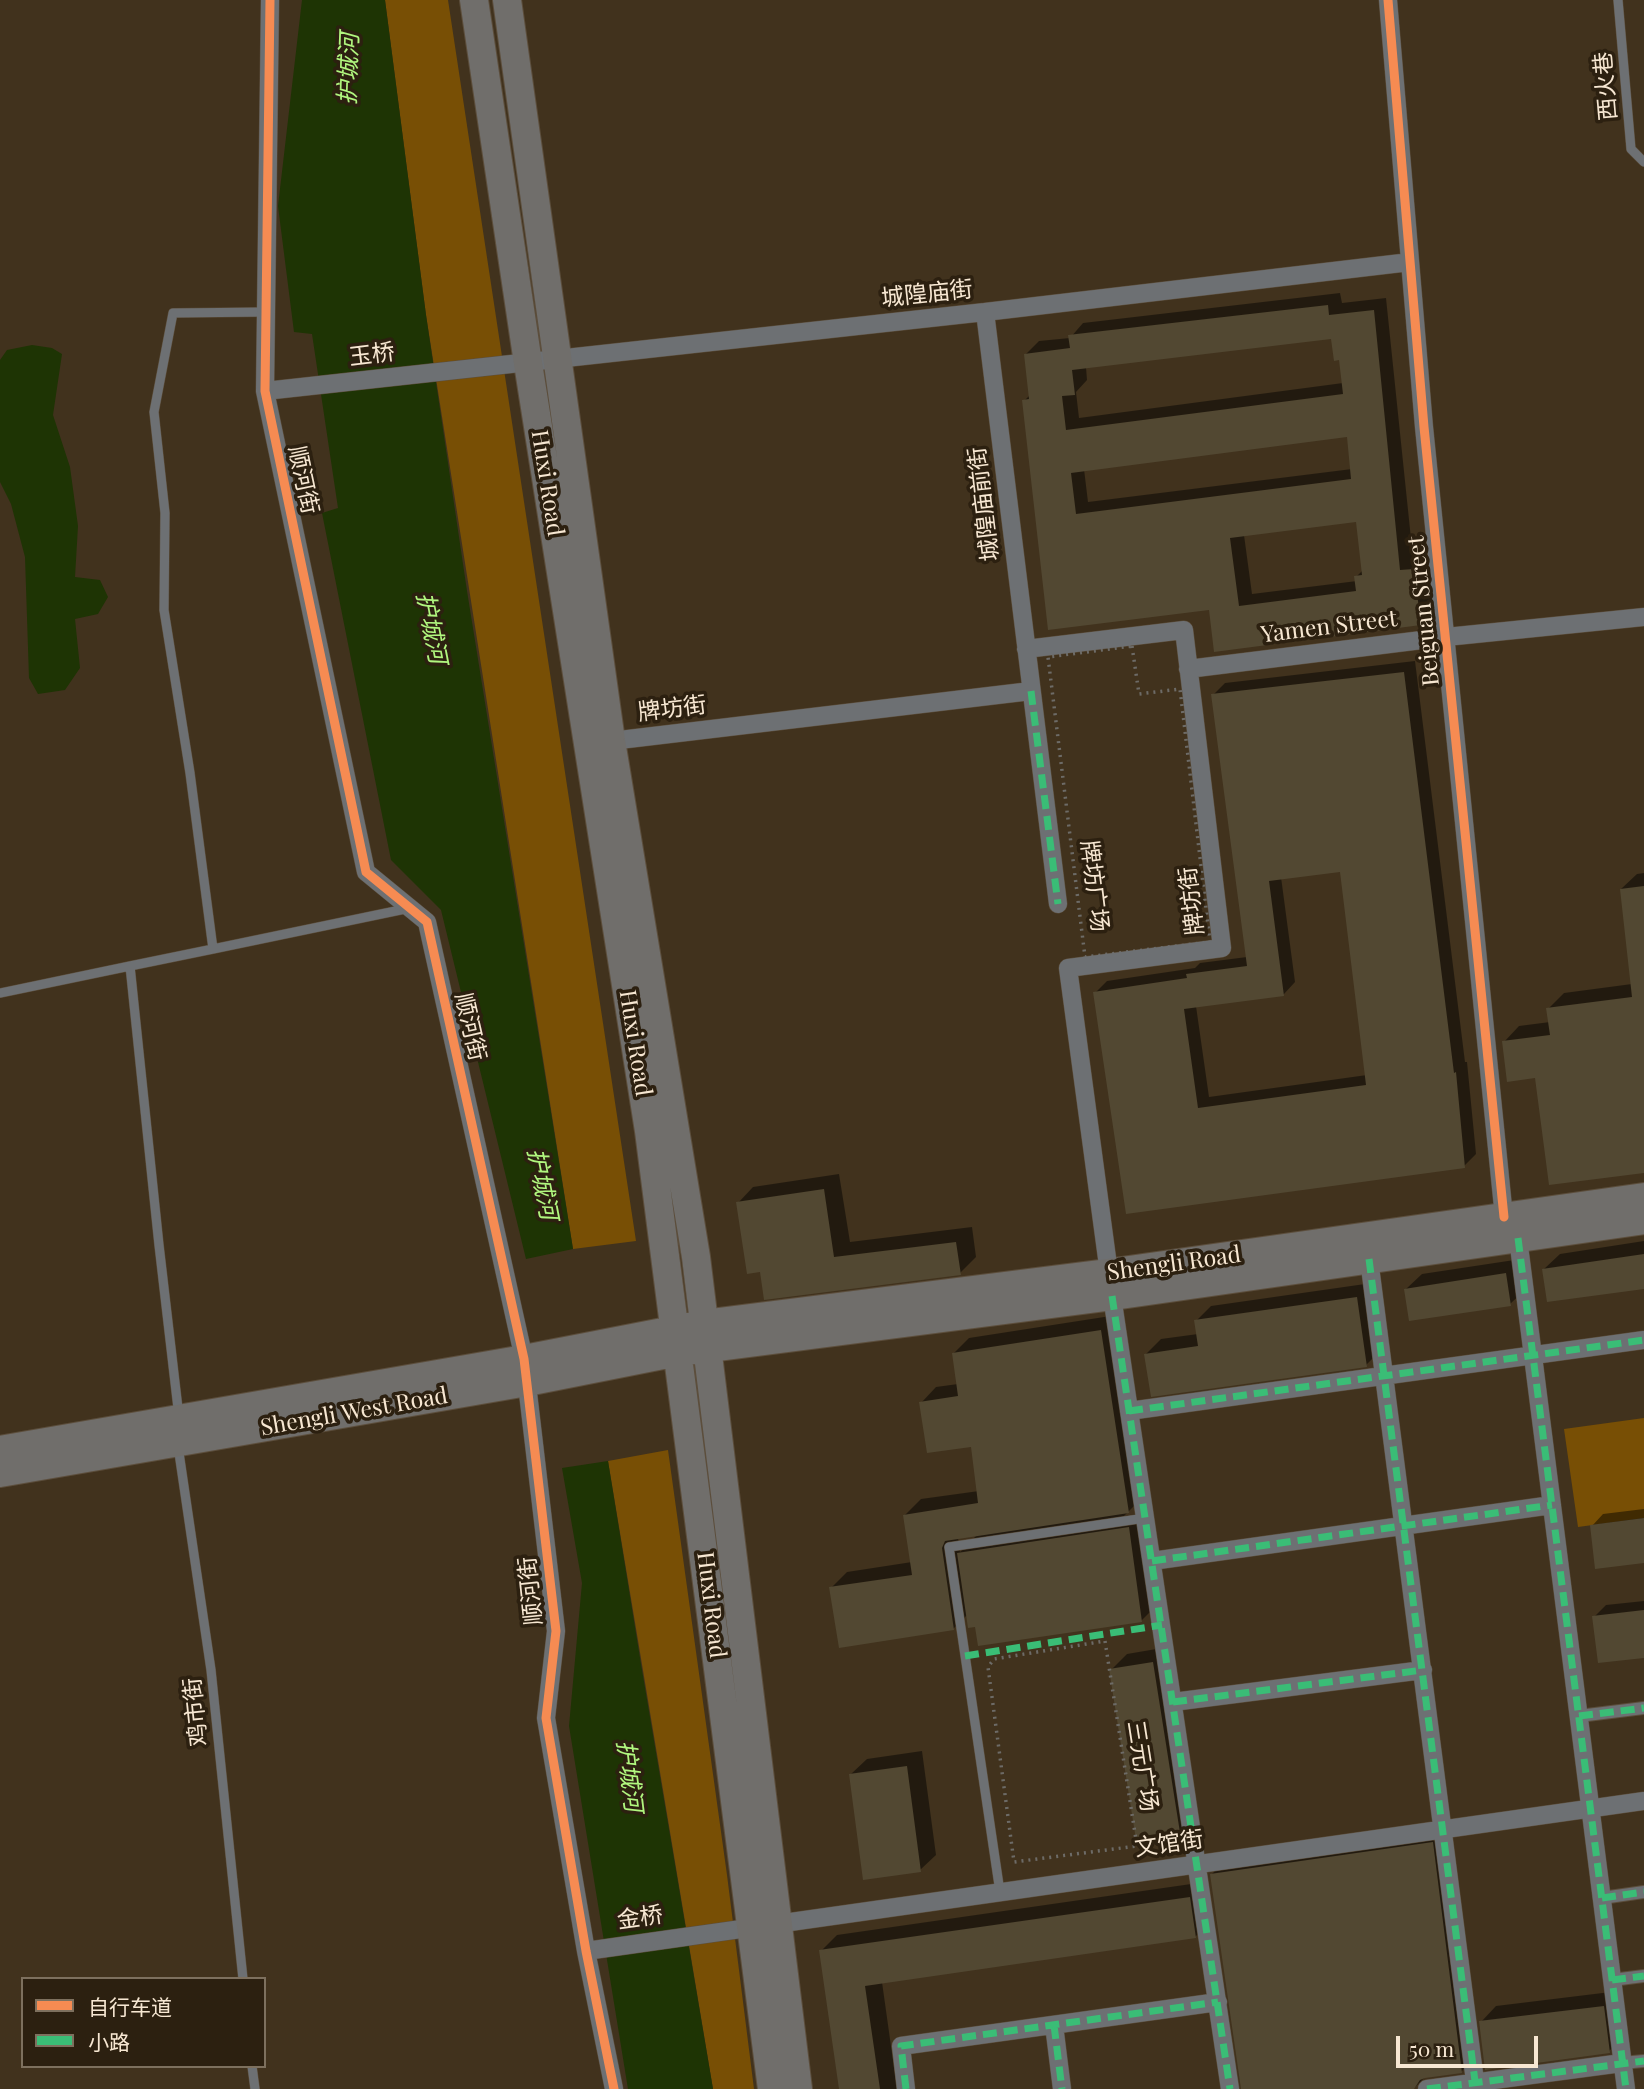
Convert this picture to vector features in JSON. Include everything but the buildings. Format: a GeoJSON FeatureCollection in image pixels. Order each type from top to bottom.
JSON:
{"type":"FeatureCollection","features":[{"type":"Feature","properties":{"kind":"main road","name":"Huxi Road"},"geometry":{"type":"LineString","coordinates":[[474,0],[528,363],[649,1131],[677,1342],[764,1925],[798,2089]]}},
{"type":"Feature","properties":{"kind":"main road","name":"Huxi Road"},"geometry":{"type":"LineString","coordinates":[[507,0],[611,741],[670,1093],[705,1336],[764,1925],[772,2089]]}},
{"type":"Feature","properties":{"kind":"main road","name":"Shengli Road"},"geometry":{"type":"LineString","coordinates":[[1111,1284],[1369,1259],[1644,1197]]}},
{"type":"Feature","properties":{"kind":"main road","name":"Shengli Road"},"geometry":{"type":"LineString","coordinates":[[705,1336],[1111,1284],[1511,1227],[1644,1220]]}},
{"type":"Feature","properties":{"kind":"main road","name":"Shengli West Road"},"geometry":{"type":"LineString","coordinates":[[0,1473],[179,1431],[526,1371],[705,1336]]}},
{"type":"Feature","properties":{"kind":"main road","name":"Shengli West Road"},"geometry":{"type":"LineString","coordinates":[[0,1450],[179,1431]]}},
{"type":"Feature","properties":{"kind":"street","name":"顺河街"},"geometry":{"type":"LineString","coordinates":[[270,0],[265,391],[366,872],[427,922],[526,1371],[556,1632],[547,1718],[586,1951],[614,2089]]}},
{"type":"Feature","properties":{"kind":"street","name":"Beiguan Street"},"geometry":{"type":"LineString","coordinates":[[1388,0],[1446,636],[1511,1227],[1533,1354],[1626,2089]]}},
{"type":"Feature","properties":{"kind":"street","name":"城隍庙街"},"geometry":{"type":"LineString","coordinates":[[450,371],[1410,262]]}},
{"type":"Feature","properties":{"kind":"street","name":"城隍庙前街"},"geometry":{"type":"LineString","coordinates":[[985,312],[1058,904]]}},
{"type":"Feature","properties":{"kind":"street","name":"玉桥"},"geometry":{"type":"LineString","coordinates":[[265,391],[450,371]]}},
{"type":"Feature","properties":{"kind":"street","name":"Yamen Street"},"geometry":{"type":"LineString","coordinates":[[1188,669],[1446,636],[1644,617]]}},
{"type":"Feature","properties":{"kind":"street","name":"牌坊街"},"geometry":{"type":"LineString","coordinates":[[1026,649],[1184,630],[1222,948],[1068,968],[1111,1284]]}},
{"type":"Feature","properties":{"kind":"street","name":"牌坊街"},"geometry":{"type":"LineString","coordinates":[[611,741],[1031,691]]}},
{"type":"Feature","properties":{"kind":"street"},"geometry":{"type":"LineString","coordinates":[[1369,1259],[1476,2086]]}},
{"type":"Feature","properties":{"kind":"street"},"geometry":{"type":"LineString","coordinates":[[1111,1284],[1230,2089]]}},
{"type":"Feature","properties":{"kind":"street"},"geometry":{"type":"LineString","coordinates":[[1129,1411],[1644,1340]]}},
{"type":"Feature","properties":{"kind":"street"},"geometry":{"type":"LineString","coordinates":[[1152,1560],[1552,1505]]}},
{"type":"Feature","properties":{"kind":"street"},"geometry":{"type":"LineString","coordinates":[[1173,1702],[1423,1670]]}},
{"type":"Feature","properties":{"kind":"street"},"geometry":{"type":"LineString","coordinates":[[1579,1716],[1644,1707]]}},
{"type":"Feature","properties":{"kind":"street","name":"文馆街"},"geometry":{"type":"LineString","coordinates":[[701,1934],[1644,1801]]}},
{"type":"Feature","properties":{"kind":"street"},"geometry":{"type":"LineString","coordinates":[[1602,1898],[1644,1892]]}},
{"type":"Feature","properties":{"kind":"street","name":"金桥"},"geometry":{"type":"LineString","coordinates":[[586,1951],[701,1934]]}},
{"type":"Feature","properties":{"kind":"street"},"geometry":{"type":"LineString","coordinates":[[1612,1980],[1644,1976]]}},
{"type":"Feature","properties":{"kind":"street"},"geometry":{"type":"LineString","coordinates":[[906,2089],[901,2046],[1218,2002]]}},
{"type":"Feature","properties":{"kind":"street"},"geometry":{"type":"LineString","coordinates":[[1054,2025],[1062,2089]]}},
{"type":"Feature","properties":{"kind":"street"},"geometry":{"type":"LineString","coordinates":[[1427,2089],[1476,2086],[1644,2060]]}},
{"type":"Feature","properties":{"kind":"lane","name":"西火巷"},"geometry":{"type":"LineString","coordinates":[[1618,0],[1631,149],[1644,162]]}},
{"type":"Feature","properties":{"kind":"lane"},"geometry":{"type":"LineString","coordinates":[[213,949],[190,773],[164,610],[165,513],[154,412],[173,313],[266,312]]}},
{"type":"Feature","properties":{"kind":"lane"},"geometry":{"type":"LineString","coordinates":[[0,993],[410,908]]}},
{"type":"Feature","properties":{"kind":"lane","name":"鸡市街"},"geometry":{"type":"LineString","coordinates":[[130,965],[179,1431],[211,1670],[243,1977]]}},
{"type":"Feature","properties":{"kind":"lane"},"geometry":{"type":"LineString","coordinates":[[1000,1892],[949,1547],[1145,1518]]}},
{"type":"Feature","properties":{"kind":"lane"},"geometry":{"type":"LineString","coordinates":[[252,2068],[255,2089]]}},
{"type":"Feature","properties":{"kind":"shaded area"},"geometry":{"type":"Polygon","coordinates":[[[385,0],[448,0],[636,1241],[573,1249],[426,315],[385,0]]]}},
{"type":"Feature","properties":{"kind":"shaded area"},"geometry":{"type":"Polygon","coordinates":[[[1644,1418],[1644,1518],[1578,1527],[1564,1429],[1644,1418]]]}},
{"type":"Feature","properties":{"kind":"shaded area"},"geometry":{"type":"Polygon","coordinates":[[[668,1450],[754,2089],[713,2089],[608,1461],[668,1450]]]}},
{"type":"Feature","properties":{"kind":"water","name":"护城河"},"geometry":{"type":"Polygon","coordinates":[[[302,0],[385,0],[426,315],[467,591],[573,1249],[526,1259],[441,910],[391,860],[322,513],[338,508],[312,334],[294,332],[278,206],[302,0]]]}},
{"type":"Feature","properties":{"kind":"water"},"geometry":{"type":"Polygon","coordinates":[[[32,345],[52,348],[62,354],[53,415],[70,467],[78,526],[75,577],[100,580],[108,597],[98,614],[75,619],[80,668],[65,690],[38,694],[29,678],[25,557],[11,504],[0,482],[0,360],[7,350],[32,345]]]}},
{"type":"Feature","properties":{"kind":"water","name":"护城河"},"geometry":{"type":"Polygon","coordinates":[[[608,1461],[713,2089],[628,2089],[569,1726],[582,1583],[562,1468],[608,1461]]]}},
{"type":"Feature","properties":{"kind":"marked path"},"geometry":{"type":"LineString","coordinates":[[1031,691],[1058,904]]}},
{"type":"Feature","properties":{"kind":"marked path"},"geometry":{"type":"LineString","coordinates":[[1518,1238],[1626,2089]]}},
{"type":"Feature","properties":{"kind":"marked path"},"geometry":{"type":"LineString","coordinates":[[1369,1259],[1476,2089]]}},
{"type":"Feature","properties":{"kind":"marked path"},"geometry":{"type":"LineString","coordinates":[[1112,1296],[1230,2089]]}},
{"type":"Feature","properties":{"kind":"marked path"},"geometry":{"type":"LineString","coordinates":[[1129,1411],[1644,1340]]}},
{"type":"Feature","properties":{"kind":"marked path"},"geometry":{"type":"LineString","coordinates":[[1152,1561],[1552,1505]]}},
{"type":"Feature","properties":{"kind":"marked path"},"geometry":{"type":"LineString","coordinates":[[965,1656],[1162,1625]]}},
{"type":"Feature","properties":{"kind":"marked path"},"geometry":{"type":"LineString","coordinates":[[1173,1702],[1423,1670]]}},
{"type":"Feature","properties":{"kind":"marked path"},"geometry":{"type":"LineString","coordinates":[[1579,1716],[1644,1708]]}},
{"type":"Feature","properties":{"kind":"marked path"},"geometry":{"type":"LineString","coordinates":[[1602,1898],[1644,1892]]}},
{"type":"Feature","properties":{"kind":"marked path"},"geometry":{"type":"LineString","coordinates":[[1612,1980],[1644,1976]]}},
{"type":"Feature","properties":{"kind":"marked path"},"geometry":{"type":"LineString","coordinates":[[906,2089],[901,2046],[1218,2002]]}},
{"type":"Feature","properties":{"kind":"marked path"},"geometry":{"type":"LineString","coordinates":[[1054,2025],[1062,2089]]}},
{"type":"Feature","properties":{"kind":"marked path"},"geometry":{"type":"LineString","coordinates":[[1427,2089],[1644,2061]]}},
{"type":"Feature","properties":{"kind":"cycle path"},"geometry":{"type":"LineString","coordinates":[[270,0],[265,391],[366,872],[427,922],[524,1359],[556,1631],[546,1718],[586,1951],[614,2089]]}},
{"type":"Feature","properties":{"kind":"cycle path"},"geometry":{"type":"LineString","coordinates":[[1388,0],[1424,427],[1504,1217]]}}]}
